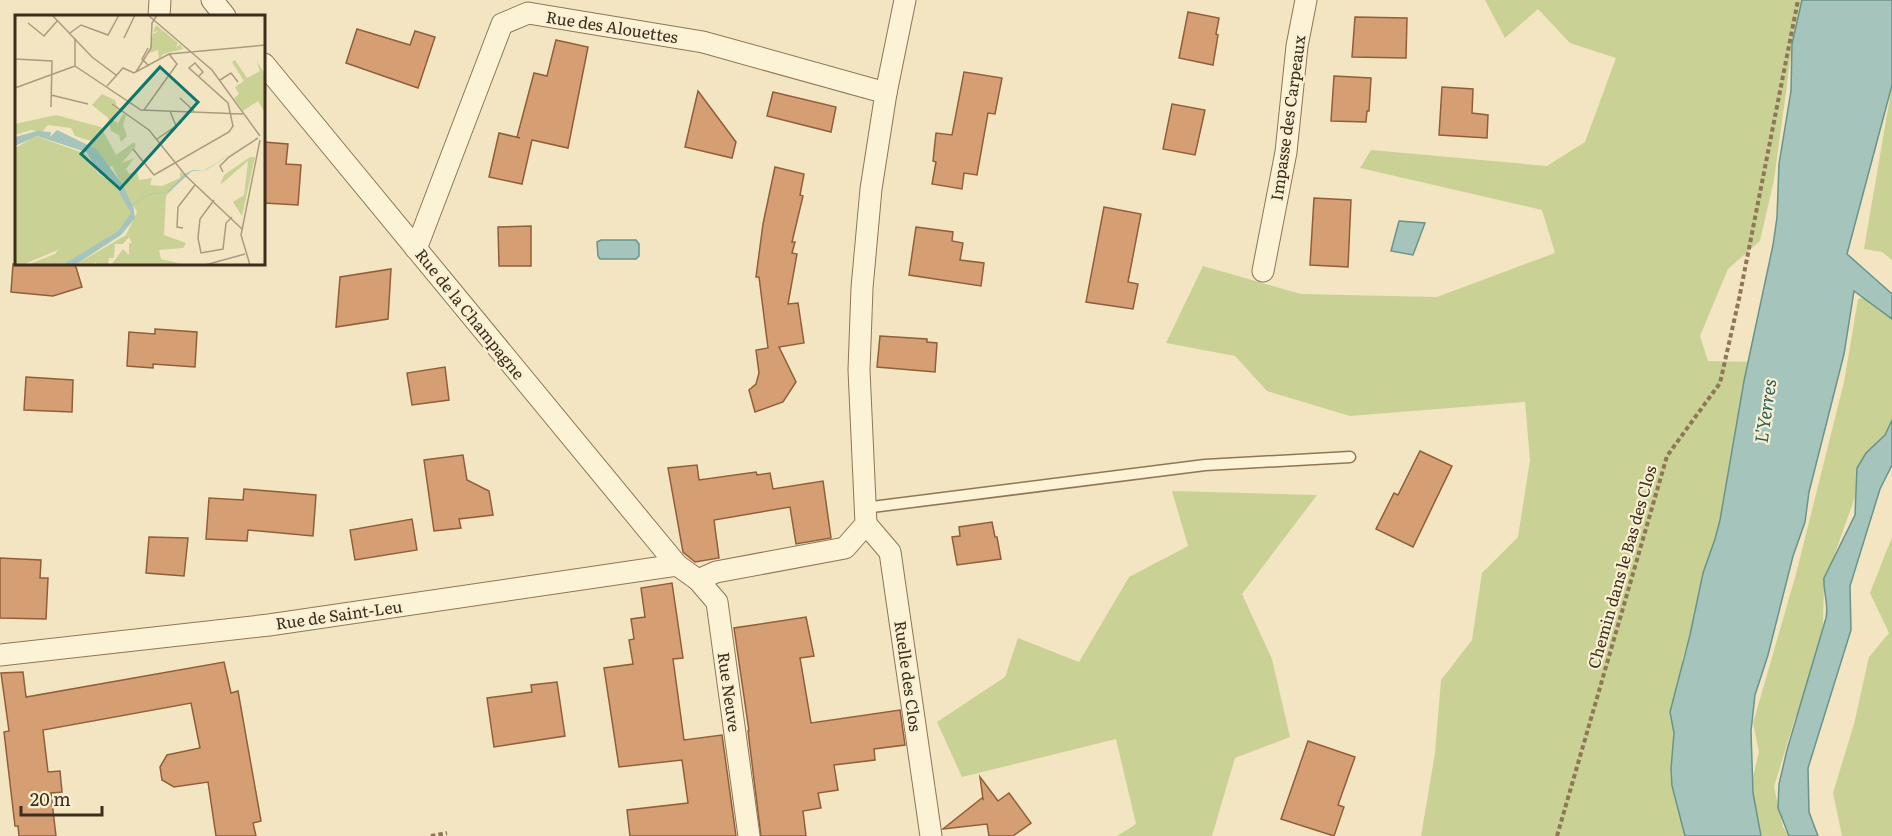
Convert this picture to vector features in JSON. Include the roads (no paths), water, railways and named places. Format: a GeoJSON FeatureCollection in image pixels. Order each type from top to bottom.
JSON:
{"type":"FeatureCollection","features":[{"type":"Feature","properties":{"kind":"street"},"geometry":{"type":"LineString","coordinates":[[212,0],[224,15]]}},
{"type":"Feature","properties":{"kind":"street"},"geometry":{"type":"LineString","coordinates":[[698,580],[716,572],[845,548],[865,516],[859,370],[862,288],[871,189],[886,93],[905,0]]}},
{"type":"Feature","properties":{"kind":"street","name":"Impasse des Carpeaux"},"geometry":{"type":"LineString","coordinates":[[1263,271],[1286,152],[1297,46],[1306,0]]}},
{"type":"Feature","properties":{"kind":"street","name":"Rue des Alouettes"},"geometry":{"type":"LineString","coordinates":[[416,249],[502,24],[528,13],[703,42],[886,93]]}},
{"type":"Feature","properties":{"kind":"street","name":"Rue de la Champagne"},"geometry":{"type":"LineString","coordinates":[[266,65],[676,565]]}},
{"type":"Feature","properties":{"kind":"street","name":"Ruelle des Clos"},"geometry":{"type":"LineString","coordinates":[[865,516],[890,552],[931,836]]}},
{"type":"Feature","properties":{"kind":"street","name":"Rue Neuve"},"geometry":{"type":"LineString","coordinates":[[676,565],[698,580],[717,602],[749,836]]}},
{"type":"Feature","properties":{"kind":"street","name":"Rue de Saint-Leu"},"geometry":{"type":"LineString","coordinates":[[0,655],[269,625],[676,565]]}},
{"type":"Feature","properties":{"kind":"lane"},"geometry":{"type":"LineString","coordinates":[[865,516],[1204,465],[1350,457]]}},
{"type":"Feature","properties":{"kind":"water","name":"L'Yerres"},"geometry":{"type":"Polygon","coordinates":[[[1802,0],[1892,0],[1892,85],[1847,254],[1892,294],[1892,319],[1854,291],[1844,354],[1809,492],[1805,522],[1793,556],[1768,655],[1755,695],[1751,731],[1753,793],[1761,836],[1685,836],[1672,786],[1674,733],[1670,712],[1703,573],[1720,520],[1744,381],[1773,245],[1777,217],[1779,164],[1791,91],[1792,44],[1802,0]]]}},
{"type":"Feature","properties":{"kind":"water"},"geometry":{"type":"Polygon","coordinates":[[[1399,221],[1425,223],[1413,255],[1391,251],[1399,221]]]}},
{"type":"Feature","properties":{"kind":"water"},"geometry":{"type":"Polygon","coordinates":[[[636,240],[639,244],[639,256],[636,259],[600,259],[597,242],[636,240]]]}},
{"type":"Feature","properties":{"kind":"water"},"geometry":{"type":"Polygon","coordinates":[[[1892,420],[1892,465],[1880,489],[1850,586],[1851,630],[1808,768],[1809,812],[1818,836],[1789,836],[1778,808],[1779,784],[1826,618],[1824,578],[1855,515],[1857,468],[1866,453],[1885,435],[1892,420]]]}}]}
